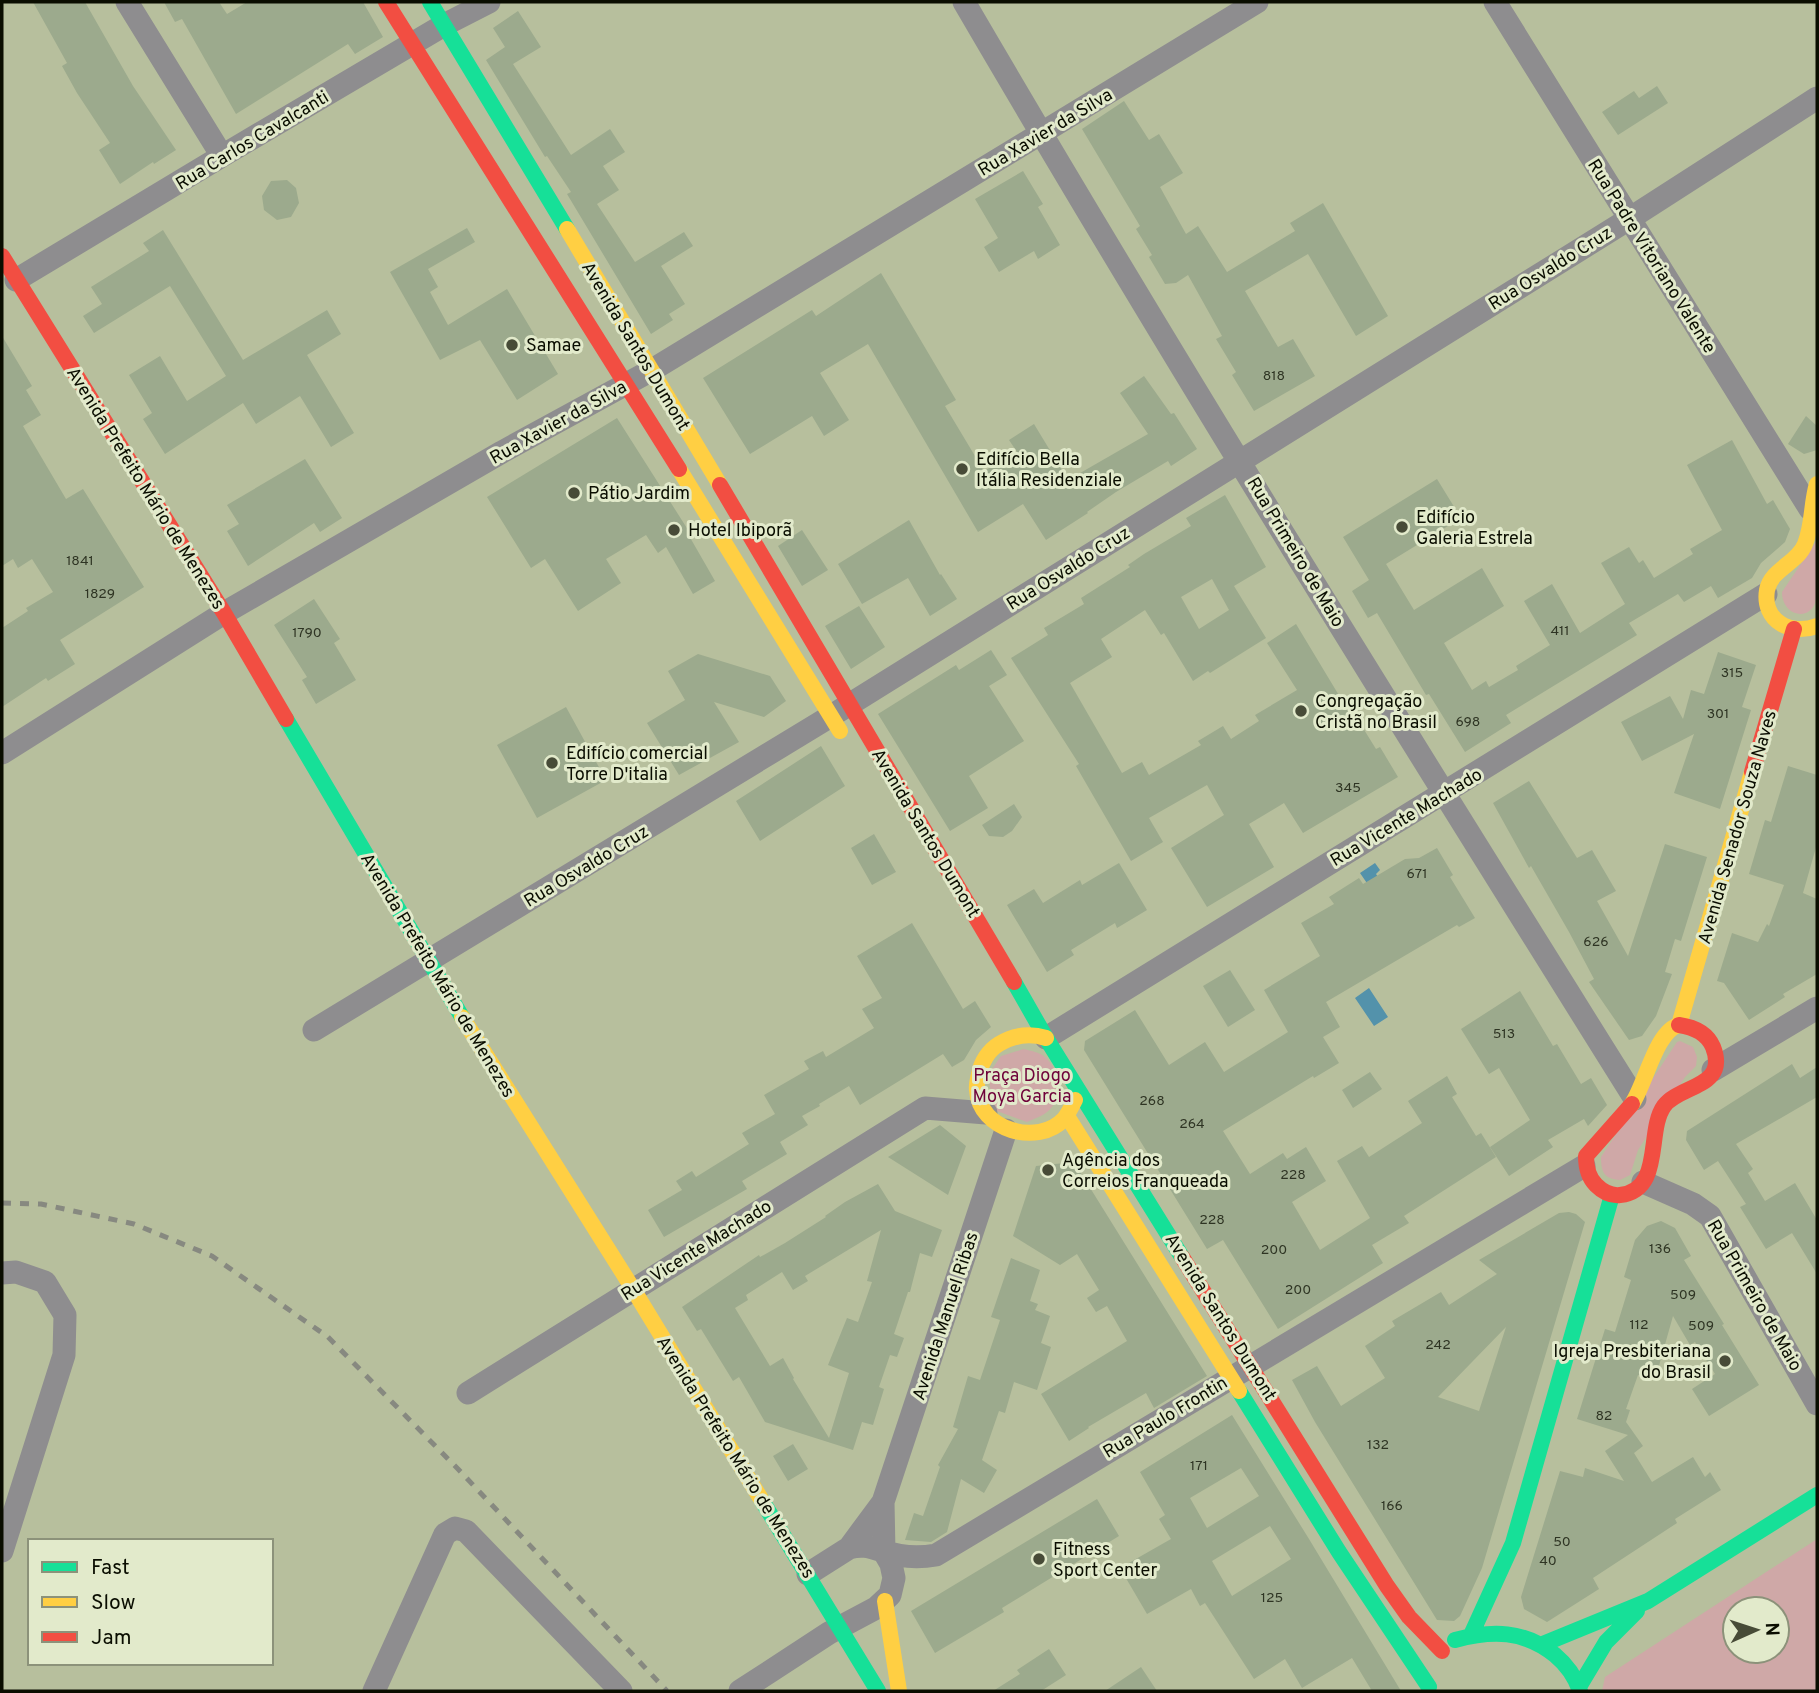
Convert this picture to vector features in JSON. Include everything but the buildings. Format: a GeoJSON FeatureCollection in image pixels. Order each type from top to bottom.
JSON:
{"type":"FeatureCollection","features":[{"type":"Feature","properties":{"kind":"main road","name":"Avenida Santos Dumont"},"geometry":{"type":"LineString","coordinates":[[386,2],[713,524],[958,885],[1046,1038],[1387,1586],[1409,1617],[1442,1651]]}},
{"type":"Feature","properties":{"kind":"main road","name":"Avenida Santos Dumont"},"geometry":{"type":"LineString","coordinates":[[430,2],[736,511],[840,710],[852,750]]}},
{"type":"Feature","properties":{"kind":"main road"},"geometry":{"type":"LineString","coordinates":[[515,208],[541,190]]}},
{"type":"Feature","properties":{"kind":"main road","name":"Avenida Prefeito Mário de Menezes"},"geometry":{"type":"LineString","coordinates":[[2,256],[224,613],[428,962],[633,1289],[878,1691]]}},
{"type":"Feature","properties":{"kind":"main road"},"geometry":{"type":"LineString","coordinates":[[1817,484],[1804,547],[1775,575],[1766,594],[1773,618],[1783,626],[1807,630],[1817,626]]}},
{"type":"Feature","properties":{"kind":"main road"},"geometry":{"type":"LineString","coordinates":[[713,524],[736,511]]}},
{"type":"Feature","properties":{"kind":"main road","name":"Avenida Senador Souza Naves"},"geometry":{"type":"LineString","coordinates":[[1679,1026],[1794,629]]}},
{"type":"Feature","properties":{"kind":"main road"},"geometry":{"type":"LineString","coordinates":[[1679,1026],[1702,1031],[1709,1037],[1714,1057],[1713,1070],[1703,1084],[1672,1097],[1664,1107],[1656,1125],[1656,1142],[1643,1182],[1633,1191],[1612,1195],[1596,1187],[1584,1166],[1586,1156],[1613,1128],[1635,1099],[1660,1040],[1668,1029],[1679,1026]]}},
{"type":"Feature","properties":{"kind":"main road"},"geometry":{"type":"LineString","coordinates":[[1046,1038],[1019,1029],[994,1047],[984,1059],[978,1074],[977,1087],[979,1101],[986,1113],[1006,1130],[1022,1135],[1039,1133],[1054,1127],[1067,1116],[1078,1090]]}},
{"type":"Feature","properties":{"kind":"main road","name":"Avenida Santos Dumont"},"geometry":{"type":"LineString","coordinates":[[1067,1116],[1339,1552],[1430,1689]]}},
{"type":"Feature","properties":{"kind":"main road"},"geometry":{"type":"LineString","coordinates":[[1471,1635],[1513,1543],[1612,1195]]}},
{"type":"Feature","properties":{"kind":"main road"},"geometry":{"type":"LineString","coordinates":[[1543,1644],[1648,1601],[1817,1495]]}},
{"type":"Feature","properties":{"kind":"main road"},"geometry":{"type":"LineString","coordinates":[[1509,1593],[1513,1543]]}},
{"type":"Feature","properties":{"kind":"main road"},"geometry":{"type":"LineString","coordinates":[[885,1601],[899,1691]]}},
{"type":"Feature","properties":{"kind":"main road"},"geometry":{"type":"LineString","coordinates":[[1579,1689],[1606,1642],[1648,1601]]}},
{"type":"Feature","properties":{"kind":"main road"},"geometry":{"type":"LineString","coordinates":[[1430,1689],[1432,1667],[1442,1651],[1455,1640],[1516,1627],[1543,1644],[1564,1662],[1579,1689]]}},
{"type":"Feature","properties":{"kind":"street"},"geometry":{"type":"LineString","coordinates":[[127,2],[222,156]]}},
{"type":"Feature","properties":{"kind":"street","name":"Rua Carlos Cavalcanti"},"geometry":{"type":"LineString","coordinates":[[16,280],[444,25],[489,2]]}},
{"type":"Feature","properties":{"kind":"street","name":"Rua Primeiro de Maio"},"geometry":{"type":"LineString","coordinates":[[964,2],[1240,461],[1635,1099]]}},
{"type":"Feature","properties":{"kind":"street","name":"Rua Xavier da Silva"},"geometry":{"type":"LineString","coordinates":[[2,753],[224,613],[502,452],[652,370],[1257,2]]}},
{"type":"Feature","properties":{"kind":"street","name":"Rua Padre Vitoriano Valente"},"geometry":{"type":"LineString","coordinates":[[1495,2],[1810,509]]}},
{"type":"Feature","properties":{"kind":"street","name":"Rua Osvaldo Cruz"},"geometry":{"type":"LineString","coordinates":[[314,1030],[840,710],[1629,219],[1817,98]]}},
{"type":"Feature","properties":{"kind":"street","name":"Rua Vicente Machado"},"geometry":{"type":"LineString","coordinates":[[1046,1038],[1766,594]]}},
{"type":"Feature","properties":{"kind":"street"},"geometry":{"type":"LineString","coordinates":[[1713,1070],[1817,1008]]}},
{"type":"Feature","properties":{"kind":"street","name":"Rua Vicente Machado"},"geometry":{"type":"LineString","coordinates":[[468,1393],[925,1108],[986,1113]]}},
{"type":"Feature","properties":{"kind":"street","name":"Avenida Manuel Ribas"},"geometry":{"type":"LineString","coordinates":[[808,1574],[849,1548],[883,1502],[1006,1130]]}},
{"type":"Feature","properties":{"kind":"street","name":"Rua Paulo Frontin"},"geometry":{"type":"LineString","coordinates":[[884,1552],[920,1558],[936,1555],[1584,1166]]}},
{"type":"Feature","properties":{"kind":"street","name":"Rua Primeiro de Maio"},"geometry":{"type":"LineString","coordinates":[[1643,1182],[1693,1203],[1710,1216],[1817,1404]]}},
{"type":"Feature","properties":{"kind":"street"},"geometry":{"type":"LineString","coordinates":[[2,1273],[16,1272],[45,1282],[65,1315],[64,1354],[2,1551]]}},
{"type":"Feature","properties":{"kind":"street","name":"Avenida Manuel Ribas"},"geometry":{"type":"LineString","coordinates":[[883,1502],[884,1552],[891,1564],[894,1578],[890,1595],[885,1601]]}},
{"type":"Feature","properties":{"kind":"street"},"geometry":{"type":"LineString","coordinates":[[374,1691],[445,1534],[455,1528],[466,1531],[621,1691]]}},
{"type":"Feature","properties":{"kind":"street"},"geometry":{"type":"LineString","coordinates":[[849,1548],[868,1545],[884,1552]]}},
{"type":"Feature","properties":{"kind":"street"},"geometry":{"type":"LineString","coordinates":[[740,1691],[885,1601]]}},
{"type":"Feature","properties":{"kind":"green space"},"geometry":{"type":"Polygon","coordinates":[[[1817,540],[1815,603],[1807,613],[1796,613],[1786,606],[1782,592],[1817,540]]]}},
{"type":"Feature","properties":{"kind":"green space"},"geometry":{"type":"Polygon","coordinates":[[[1680,1041],[1693,1047],[1697,1057],[1696,1066],[1685,1077],[1638,1150],[1630,1175],[1620,1180],[1610,1178],[1603,1171],[1601,1157],[1680,1041]]]}},
{"type":"Feature","properties":{"kind":"green space","name":"Praça Diogo Moya Garcia"},"geometry":{"type":"Polygon","coordinates":[[[1024,1049],[1045,1057],[1054,1069],[1058,1084],[1056,1100],[1052,1106],[1045,1114],[1027,1122],[994,1110],[988,1075],[1001,1056],[1024,1049]]]}},
{"type":"Feature","properties":{"kind":"green space"},"geometry":{"type":"Polygon","coordinates":[[[1817,1539],[1817,1691],[1602,1691],[1605,1677],[1721,1601],[1721,1665],[1791,1665],[1791,1595],[1731,1595],[1817,1539]]]}},
{"type":"Feature","properties":{"kind":"water"},"geometry":{"type":"Polygon","coordinates":[[[1375,863],[1380,870],[1376,874],[1383,885],[1373,892],[1360,873],[1375,863]]]}},
{"type":"Feature","properties":{"kind":"water"},"geometry":{"type":"Polygon","coordinates":[[[1369,988],[1388,1017],[1374,1026],[1355,998],[1369,988]]]}},
{"type":"Feature","properties":{"kind":"railway"},"geometry":{"type":"LineString","coordinates":[[2,1203],[41,1204],[134,1224],[212,1256],[328,1337],[458,1469],[667,1691]]}},
{"type":"Feature","properties":{"kind":"traffic: fast"},"geometry":{"type":"LineString","coordinates":[[430,2],[567,229]]}},
{"type":"Feature","properties":{"kind":"traffic: fast"},"geometry":{"type":"LineString","coordinates":[[286,719],[462,1017]]}},
{"type":"Feature","properties":{"kind":"traffic: fast"},"geometry":{"type":"LineString","coordinates":[[1014,982],[1182,1257]]}},
{"type":"Feature","properties":{"kind":"traffic: fast"},"geometry":{"type":"LineString","coordinates":[[1471,1635],[1513,1543],[1612,1195]]}},
{"type":"Feature","properties":{"kind":"traffic: fast"},"geometry":{"type":"LineString","coordinates":[[1239,1391],[1339,1552],[1429,1687]]}},
{"type":"Feature","properties":{"kind":"traffic: fast"},"geometry":{"type":"LineString","coordinates":[[1543,1644],[1648,1601],[1817,1495]]}},
{"type":"Feature","properties":{"kind":"traffic: fast"},"geometry":{"type":"LineString","coordinates":[[761,1499],[878,1691]]}},
{"type":"Feature","properties":{"kind":"traffic: fast"},"geometry":{"type":"LineString","coordinates":[[1579,1687],[1606,1642],[1637,1611]]}},
{"type":"Feature","properties":{"kind":"traffic: fast"},"geometry":{"type":"LineString","coordinates":[[1455,1640],[1507,1634],[1532,1641],[1563,1663],[1580,1691]]}},
{"type":"Feature","properties":{"kind":"traffic: slow"},"geometry":{"type":"LineString","coordinates":[[567,229],[720,485]]}},
{"type":"Feature","properties":{"kind":"traffic: slow"},"geometry":{"type":"LineString","coordinates":[[679,469],[840,731]]}},
{"type":"Feature","properties":{"kind":"traffic: slow"},"geometry":{"type":"LineString","coordinates":[[1817,484],[1802,551],[1779,571],[1767,590],[1769,610],[1780,623],[1798,629],[1817,626]]}},
{"type":"Feature","properties":{"kind":"traffic: slow"},"geometry":{"type":"LineString","coordinates":[[1679,1025],[1752,772]]}},
{"type":"Feature","properties":{"kind":"traffic: slow"},"geometry":{"type":"LineString","coordinates":[[462,1017],[761,1499]]}},
{"type":"Feature","properties":{"kind":"traffic: slow"},"geometry":{"type":"LineString","coordinates":[[1632,1104],[1658,1047],[1671,1029],[1679,1025]]}},
{"type":"Feature","properties":{"kind":"traffic: slow"},"geometry":{"type":"LineString","coordinates":[[1046,1038],[1016,1037],[992,1050],[982,1065],[978,1080],[980,1104],[999,1124],[1026,1133],[1053,1127],[1064,1119],[1075,1100]]}},
{"type":"Feature","properties":{"kind":"traffic: slow"},"geometry":{"type":"LineString","coordinates":[[1067,1116],[1239,1391]]}},
{"type":"Feature","properties":{"kind":"traffic: slow"},"geometry":{"type":"LineString","coordinates":[[885,1601],[899,1691]]}},
{"type":"Feature","properties":{"kind":"traffic: jam"},"geometry":{"type":"LineString","coordinates":[[386,2],[679,469]]}},
{"type":"Feature","properties":{"kind":"traffic: jam"},"geometry":{"type":"LineString","coordinates":[[2,256],[224,613],[286,719]]}},
{"type":"Feature","properties":{"kind":"traffic: jam"},"geometry":{"type":"LineString","coordinates":[[720,485],[1014,982]]}},
{"type":"Feature","properties":{"kind":"traffic: jam"},"geometry":{"type":"LineString","coordinates":[[1752,772],[1794,629]]}},
{"type":"Feature","properties":{"kind":"traffic: jam"},"geometry":{"type":"LineString","coordinates":[[1632,1104],[1586,1156],[1588,1172],[1593,1182],[1604,1192],[1613,1195],[1634,1191],[1643,1182],[1649,1171],[1656,1130],[1664,1106],[1671,1099],[1700,1084],[1714,1071],[1716,1060],[1713,1047],[1707,1038],[1689,1027],[1679,1025]]}},
{"type":"Feature","properties":{"kind":"traffic: jam"},"geometry":{"type":"LineString","coordinates":[[1182,1257],[1387,1586],[1409,1617],[1442,1651]]}},
{"type":"Feature","properties":{"kind":"place","name":"Samae"},"geometry":{"type":"Point","coordinates":[512,345]}},
{"type":"Feature","properties":{"kind":"place","name":"Edifício Bella Itália Residenziale"},"geometry":{"type":"Point","coordinates":[962,469]}},
{"type":"Feature","properties":{"kind":"place","name":"Pátio Jardim"},"geometry":{"type":"Point","coordinates":[574,493]}},
{"type":"Feature","properties":{"kind":"place","name":"Edifício Galeria Estrela"},"geometry":{"type":"Point","coordinates":[1402,527]}},
{"type":"Feature","properties":{"kind":"place","name":"Hotel Ibiporã"},"geometry":{"type":"Point","coordinates":[674,530]}},
{"type":"Feature","properties":{"kind":"place","name":"Congregação Cristã no Brasil"},"geometry":{"type":"Point","coordinates":[1301,711]}},
{"type":"Feature","properties":{"kind":"place","name":"Edifício comercial Torre D'italia"},"geometry":{"type":"Point","coordinates":[552,763]}},
{"type":"Feature","properties":{"kind":"place","name":"Agência dos Correios Franqueada"},"geometry":{"type":"Point","coordinates":[1048,1170]}},
{"type":"Feature","properties":{"kind":"place","name":"Igreja Presbiteriana do Brasil"},"geometry":{"type":"Point","coordinates":[1725,1361]}},
{"type":"Feature","properties":{"kind":"place","name":"Fitness Sport Center"},"geometry":{"type":"Point","coordinates":[1039,1559]}}]}
